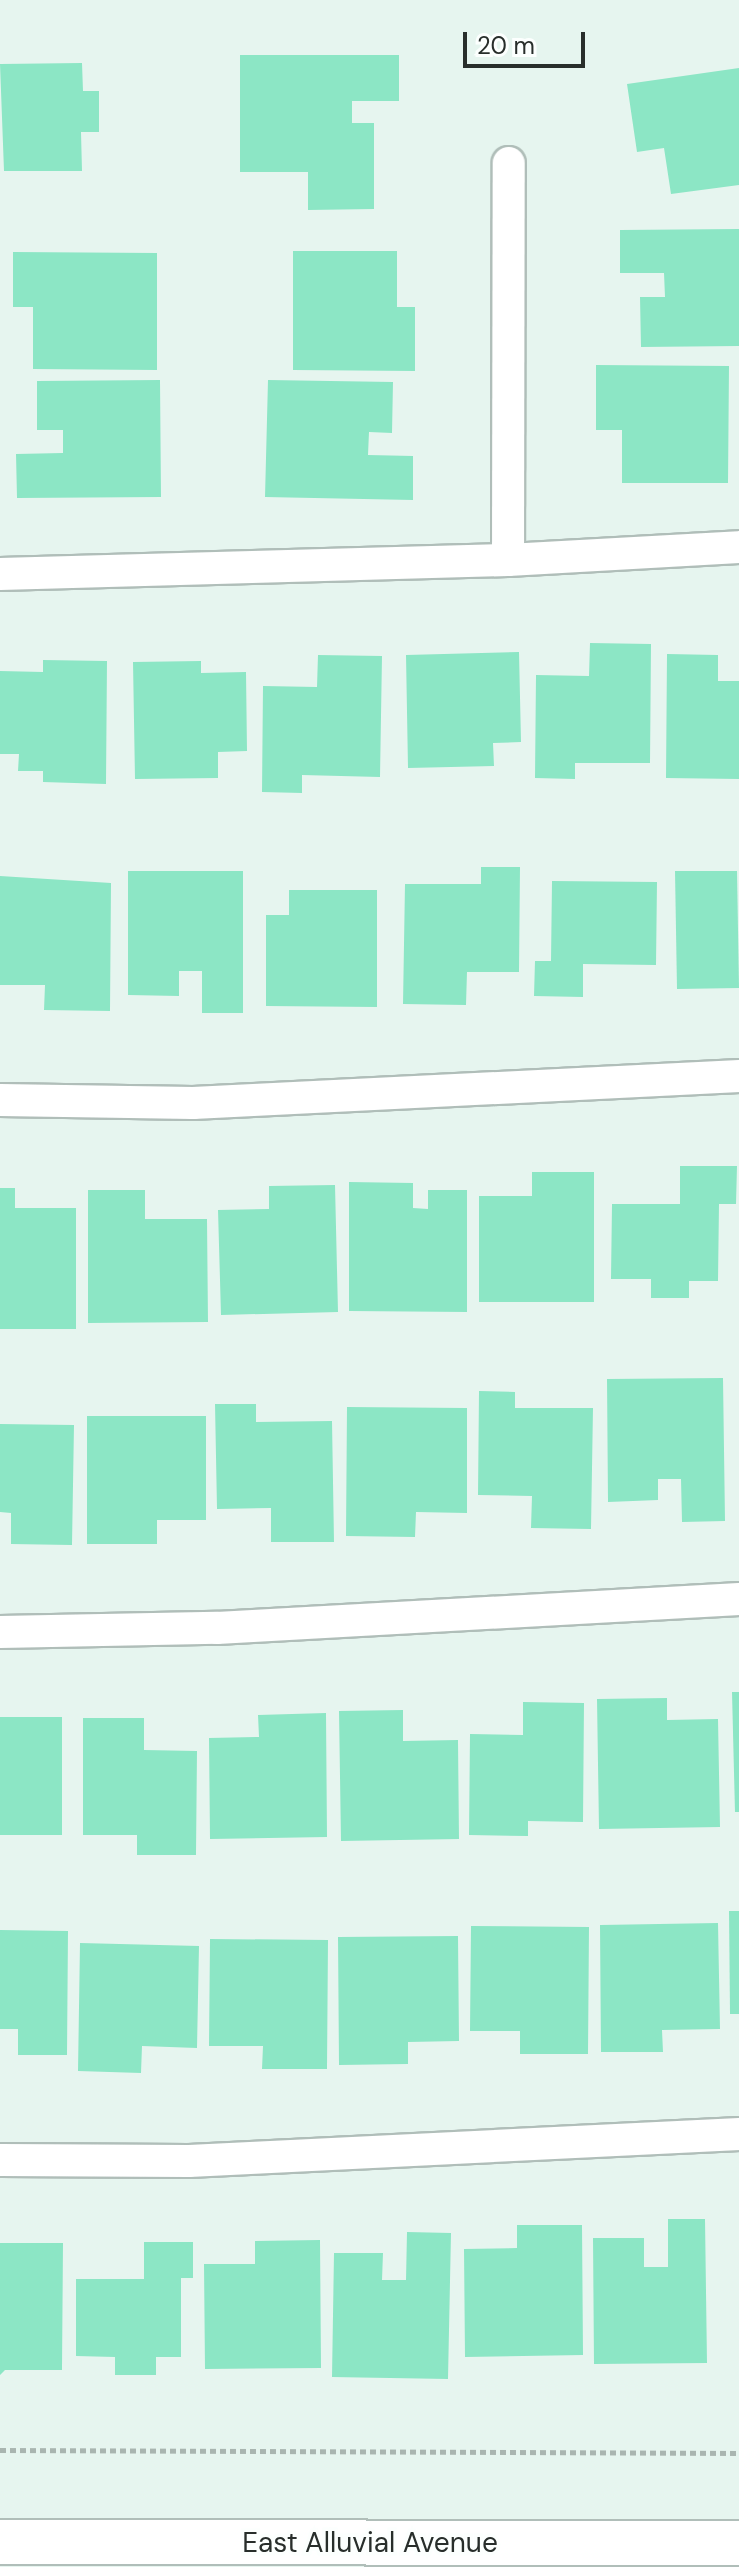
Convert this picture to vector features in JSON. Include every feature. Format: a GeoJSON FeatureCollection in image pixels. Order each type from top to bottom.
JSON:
{"type":"FeatureCollection","features":[{"type":"Feature","properties":{"kind":"street"},"geometry":{"type":"LineString","coordinates":[[508,560],[509,163]]}},
{"type":"Feature","properties":{"kind":"street"},"geometry":{"type":"LineString","coordinates":[[0,574],[508,560],[739,547]]}},
{"type":"Feature","properties":{"kind":"street"},"geometry":{"type":"LineString","coordinates":[[0,1100],[193,1103],[739,1076]]}},
{"type":"Feature","properties":{"kind":"street"},"geometry":{"type":"LineString","coordinates":[[0,1632],[217,1628],[739,1599]]}},
{"type":"Feature","properties":{"kind":"street"},"geometry":{"type":"LineString","coordinates":[[0,2160],[189,2161],[739,2134]]}},
{"type":"Feature","properties":{"kind":"street","name":"East Alluvial Avenue"},"geometry":{"type":"LineString","coordinates":[[0,2542],[739,2543]]}},
{"type":"Feature","properties":{"kind":"path"},"geometry":{"type":"LineString","coordinates":[[0,2450],[739,2453]]}},
{"type":"Feature","properties":{"kind":"building"},"geometry":{"type":"Polygon","coordinates":[[[240,55],[399,55],[399,101],[352,101],[352,123],[374,123],[374,209],[308,210],[308,172],[240,172],[240,55]]]}},
{"type":"Feature","properties":{"kind":"building"},"geometry":{"type":"Polygon","coordinates":[[[82,63],[83,91],[99,91],[99,132],[81,132],[82,171],[4,171],[0,64],[82,63]]]}},
{"type":"Feature","properties":{"kind":"building"},"geometry":{"type":"Polygon","coordinates":[[[739,68],[739,185],[671,194],[664,148],[637,152],[627,84],[739,68]]]}},
{"type":"Feature","properties":{"kind":"building"},"geometry":{"type":"Polygon","coordinates":[[[739,229],[739,346],[641,347],[640,297],[665,297],[664,273],[620,273],[620,230],[739,229]]]}},
{"type":"Feature","properties":{"kind":"building"},"geometry":{"type":"Polygon","coordinates":[[[293,251],[397,251],[397,307],[415,307],[415,371],[293,370],[293,251]]]}},
{"type":"Feature","properties":{"kind":"building"},"geometry":{"type":"Polygon","coordinates":[[[13,252],[157,253],[157,370],[33,369],[33,307],[13,307],[13,252]]]}},
{"type":"Feature","properties":{"kind":"building"},"geometry":{"type":"Polygon","coordinates":[[[596,365],[729,366],[728,483],[622,483],[622,430],[596,430],[596,365]]]}},
{"type":"Feature","properties":{"kind":"building"},"geometry":{"type":"Polygon","coordinates":[[[160,380],[161,497],[17,498],[16,454],[63,453],[63,430],[37,430],[37,381],[160,380]]]}},
{"type":"Feature","properties":{"kind":"building"},"geometry":{"type":"Polygon","coordinates":[[[268,380],[393,382],[392,433],[369,432],[368,455],[413,456],[413,500],[265,497],[268,380]]]}},
{"type":"Feature","properties":{"kind":"building"},"geometry":{"type":"Polygon","coordinates":[[[590,643],[651,644],[650,763],[575,763],[575,779],[535,778],[536,675],[589,676],[590,643]]]}},
{"type":"Feature","properties":{"kind":"building"},"geometry":{"type":"Polygon","coordinates":[[[519,652],[521,742],[493,743],[494,766],[408,768],[406,655],[519,652]]]}},
{"type":"Feature","properties":{"kind":"building"},"geometry":{"type":"Polygon","coordinates":[[[667,654],[718,655],[718,681],[739,681],[739,779],[666,778],[667,654]]]}},
{"type":"Feature","properties":{"kind":"building"},"geometry":{"type":"Polygon","coordinates":[[[318,655],[382,656],[380,777],[302,775],[302,793],[262,792],[263,686],[317,687],[318,655]]]}},
{"type":"Feature","properties":{"kind":"building"},"geometry":{"type":"Polygon","coordinates":[[[43,660],[107,661],[106,784],[43,782],[43,771],[18,771],[19,754],[0,754],[0,671],[43,672],[43,660]]]}},
{"type":"Feature","properties":{"kind":"building"},"geometry":{"type":"Polygon","coordinates":[[[201,661],[201,673],[246,672],[247,751],[218,752],[218,778],[135,779],[133,662],[201,661]]]}},
{"type":"Feature","properties":{"kind":"building"},"geometry":{"type":"Polygon","coordinates":[[[481,867],[520,867],[519,972],[467,972],[466,1005],[403,1004],[405,884],[481,884],[481,867]]]}},
{"type":"Feature","properties":{"kind":"building"},"geometry":{"type":"Polygon","coordinates":[[[128,871],[243,871],[243,1013],[202,1013],[202,971],[179,971],[179,996],[128,995],[128,871]]]}},
{"type":"Feature","properties":{"kind":"building"},"geometry":{"type":"Polygon","coordinates":[[[675,871],[737,871],[739,988],[677,989],[675,871]]]}},
{"type":"Feature","properties":{"kind":"building"},"geometry":{"type":"Polygon","coordinates":[[[0,876],[111,883],[110,1011],[44,1010],[45,985],[0,985],[0,876]]]}},
{"type":"Feature","properties":{"kind":"building"},"geometry":{"type":"Polygon","coordinates":[[[552,881],[657,882],[656,965],[583,964],[583,997],[534,996],[535,961],[551,961],[552,881]]]}},
{"type":"Feature","properties":{"kind":"building"},"geometry":{"type":"Polygon","coordinates":[[[289,890],[377,890],[377,1007],[266,1006],[266,915],[289,915],[289,890]]]}},
{"type":"Feature","properties":{"kind":"building"},"geometry":{"type":"Polygon","coordinates":[[[680,1166],[737,1166],[736,1204],[719,1204],[718,1281],[689,1281],[689,1298],[651,1298],[651,1279],[611,1279],[612,1204],[680,1204],[680,1166]]]}},
{"type":"Feature","properties":{"kind":"building"},"geometry":{"type":"Polygon","coordinates":[[[532,1172],[594,1172],[594,1302],[479,1302],[479,1196],[532,1196],[532,1172]]]}},
{"type":"Feature","properties":{"kind":"building"},"geometry":{"type":"Polygon","coordinates":[[[349,1182],[413,1183],[413,1208],[428,1209],[428,1190],[467,1190],[467,1312],[349,1311],[349,1182]]]}},
{"type":"Feature","properties":{"kind":"building"},"geometry":{"type":"Polygon","coordinates":[[[335,1185],[338,1312],[221,1315],[218,1210],[269,1209],[269,1186],[335,1185]]]}},
{"type":"Feature","properties":{"kind":"building"},"geometry":{"type":"Polygon","coordinates":[[[0,1188],[15,1188],[15,1208],[76,1208],[76,1329],[0,1329],[0,1188]]]}},
{"type":"Feature","properties":{"kind":"building"},"geometry":{"type":"Polygon","coordinates":[[[88,1190],[145,1190],[145,1219],[207,1219],[208,1322],[88,1323],[88,1190]]]}},
{"type":"Feature","properties":{"kind":"building"},"geometry":{"type":"Polygon","coordinates":[[[723,1378],[725,1521],[682,1522],[681,1479],[658,1479],[658,1500],[608,1502],[607,1379],[723,1378]]]}},
{"type":"Feature","properties":{"kind":"building"},"geometry":{"type":"Polygon","coordinates":[[[479,1391],[515,1392],[515,1408],[593,1408],[591,1529],[531,1528],[532,1496],[478,1495],[479,1391]]]}},
{"type":"Feature","properties":{"kind":"building"},"geometry":{"type":"Polygon","coordinates":[[[215,1404],[256,1404],[256,1422],[332,1421],[334,1542],[271,1542],[271,1508],[217,1509],[215,1404]]]}},
{"type":"Feature","properties":{"kind":"building"},"geometry":{"type":"Polygon","coordinates":[[[347,1407],[467,1408],[467,1513],[416,1512],[415,1537],[346,1536],[347,1407]]]}},
{"type":"Feature","properties":{"kind":"building"},"geometry":{"type":"Polygon","coordinates":[[[87,1416],[206,1416],[206,1520],[157,1520],[157,1544],[87,1544],[87,1416]]]}},
{"type":"Feature","properties":{"kind":"building"},"geometry":{"type":"Polygon","coordinates":[[[0,1424],[74,1425],[72,1545],[11,1544],[11,1513],[0,1512],[0,1424]]]}},
{"type":"Feature","properties":{"kind":"building"},"geometry":{"type":"Polygon","coordinates":[[[732,1692],[739,1692],[739,1812],[735,1812],[732,1692]]]}},
{"type":"Feature","properties":{"kind":"building"},"geometry":{"type":"Polygon","coordinates":[[[667,1698],[667,1720],[718,1719],[720,1827],[599,1829],[597,1699],[667,1698]]]}},
{"type":"Feature","properties":{"kind":"building"},"geometry":{"type":"Polygon","coordinates":[[[523,1702],[584,1703],[583,1822],[528,1821],[528,1836],[469,1835],[470,1734],[523,1735],[523,1702]]]}},
{"type":"Feature","properties":{"kind":"building"},"geometry":{"type":"Polygon","coordinates":[[[403,1710],[403,1741],[458,1740],[459,1839],[341,1841],[339,1711],[403,1710]]]}},
{"type":"Feature","properties":{"kind":"building"},"geometry":{"type":"Polygon","coordinates":[[[326,1713],[327,1837],[210,1839],[209,1738],[259,1737],[258,1715],[326,1713]]]}},
{"type":"Feature","properties":{"kind":"building"},"geometry":{"type":"Polygon","coordinates":[[[0,1717],[62,1717],[62,1835],[0,1835],[0,1717]]]}},
{"type":"Feature","properties":{"kind":"building"},"geometry":{"type":"Polygon","coordinates":[[[83,1718],[144,1718],[144,1750],[197,1751],[196,1855],[137,1855],[137,1835],[83,1835],[83,1718]]]}},
{"type":"Feature","properties":{"kind":"building"},"geometry":{"type":"Polygon","coordinates":[[[729,1911],[739,1911],[739,2014],[730,2014],[729,1911]]]}},
{"type":"Feature","properties":{"kind":"building"},"geometry":{"type":"Polygon","coordinates":[[[718,1923],[720,2029],[662,2030],[663,2052],[601,2052],[600,1925],[718,1923]]]}},
{"type":"Feature","properties":{"kind":"building"},"geometry":{"type":"Polygon","coordinates":[[[471,1926],[589,1927],[588,2054],[520,2054],[520,2031],[470,2031],[471,1926]]]}},
{"type":"Feature","properties":{"kind":"building"},"geometry":{"type":"Polygon","coordinates":[[[0,1930],[68,1931],[67,2055],[18,2055],[18,2029],[0,2029],[0,1930]]]}},
{"type":"Feature","properties":{"kind":"building"},"geometry":{"type":"Polygon","coordinates":[[[458,1936],[459,2041],[408,2042],[408,2064],[339,2065],[338,1937],[458,1936]]]}},
{"type":"Feature","properties":{"kind":"building"},"geometry":{"type":"Polygon","coordinates":[[[210,1939],[328,1940],[327,2069],[262,2069],[263,2046],[209,2046],[210,1939]]]}},
{"type":"Feature","properties":{"kind":"building"},"geometry":{"type":"Polygon","coordinates":[[[80,1943],[199,1946],[197,2048],[142,2046],[141,2073],[78,2071],[80,1943]]]}},
{"type":"Feature","properties":{"kind":"building"},"geometry":{"type":"Polygon","coordinates":[[[668,2219],[705,2219],[707,2363],[594,2364],[593,2238],[644,2238],[644,2267],[668,2267],[668,2219]]]}},
{"type":"Feature","properties":{"kind":"building"},"geometry":{"type":"Polygon","coordinates":[[[517,2225],[582,2225],[583,2355],[465,2357],[464,2249],[517,2248],[517,2225]]]}},
{"type":"Feature","properties":{"kind":"building"},"geometry":{"type":"Polygon","coordinates":[[[407,2232],[451,2233],[448,2379],[332,2377],[334,2253],[383,2253],[382,2280],[406,2280],[407,2232]]]}},
{"type":"Feature","properties":{"kind":"building"},"geometry":{"type":"Polygon","coordinates":[[[320,2240],[321,2368],[205,2369],[204,2264],[255,2264],[255,2241],[320,2240]]]}},
{"type":"Feature","properties":{"kind":"building"},"geometry":{"type":"Polygon","coordinates":[[[144,2242],[193,2242],[193,2278],[181,2278],[181,2357],[156,2357],[156,2375],[115,2375],[115,2357],[76,2356],[76,2279],[144,2279],[144,2242]]]}},
{"type":"Feature","properties":{"kind":"building"},"geometry":{"type":"Polygon","coordinates":[[[0,2243],[63,2243],[62,2370],[5,2370],[0,2375],[0,2243]]]}}]}
